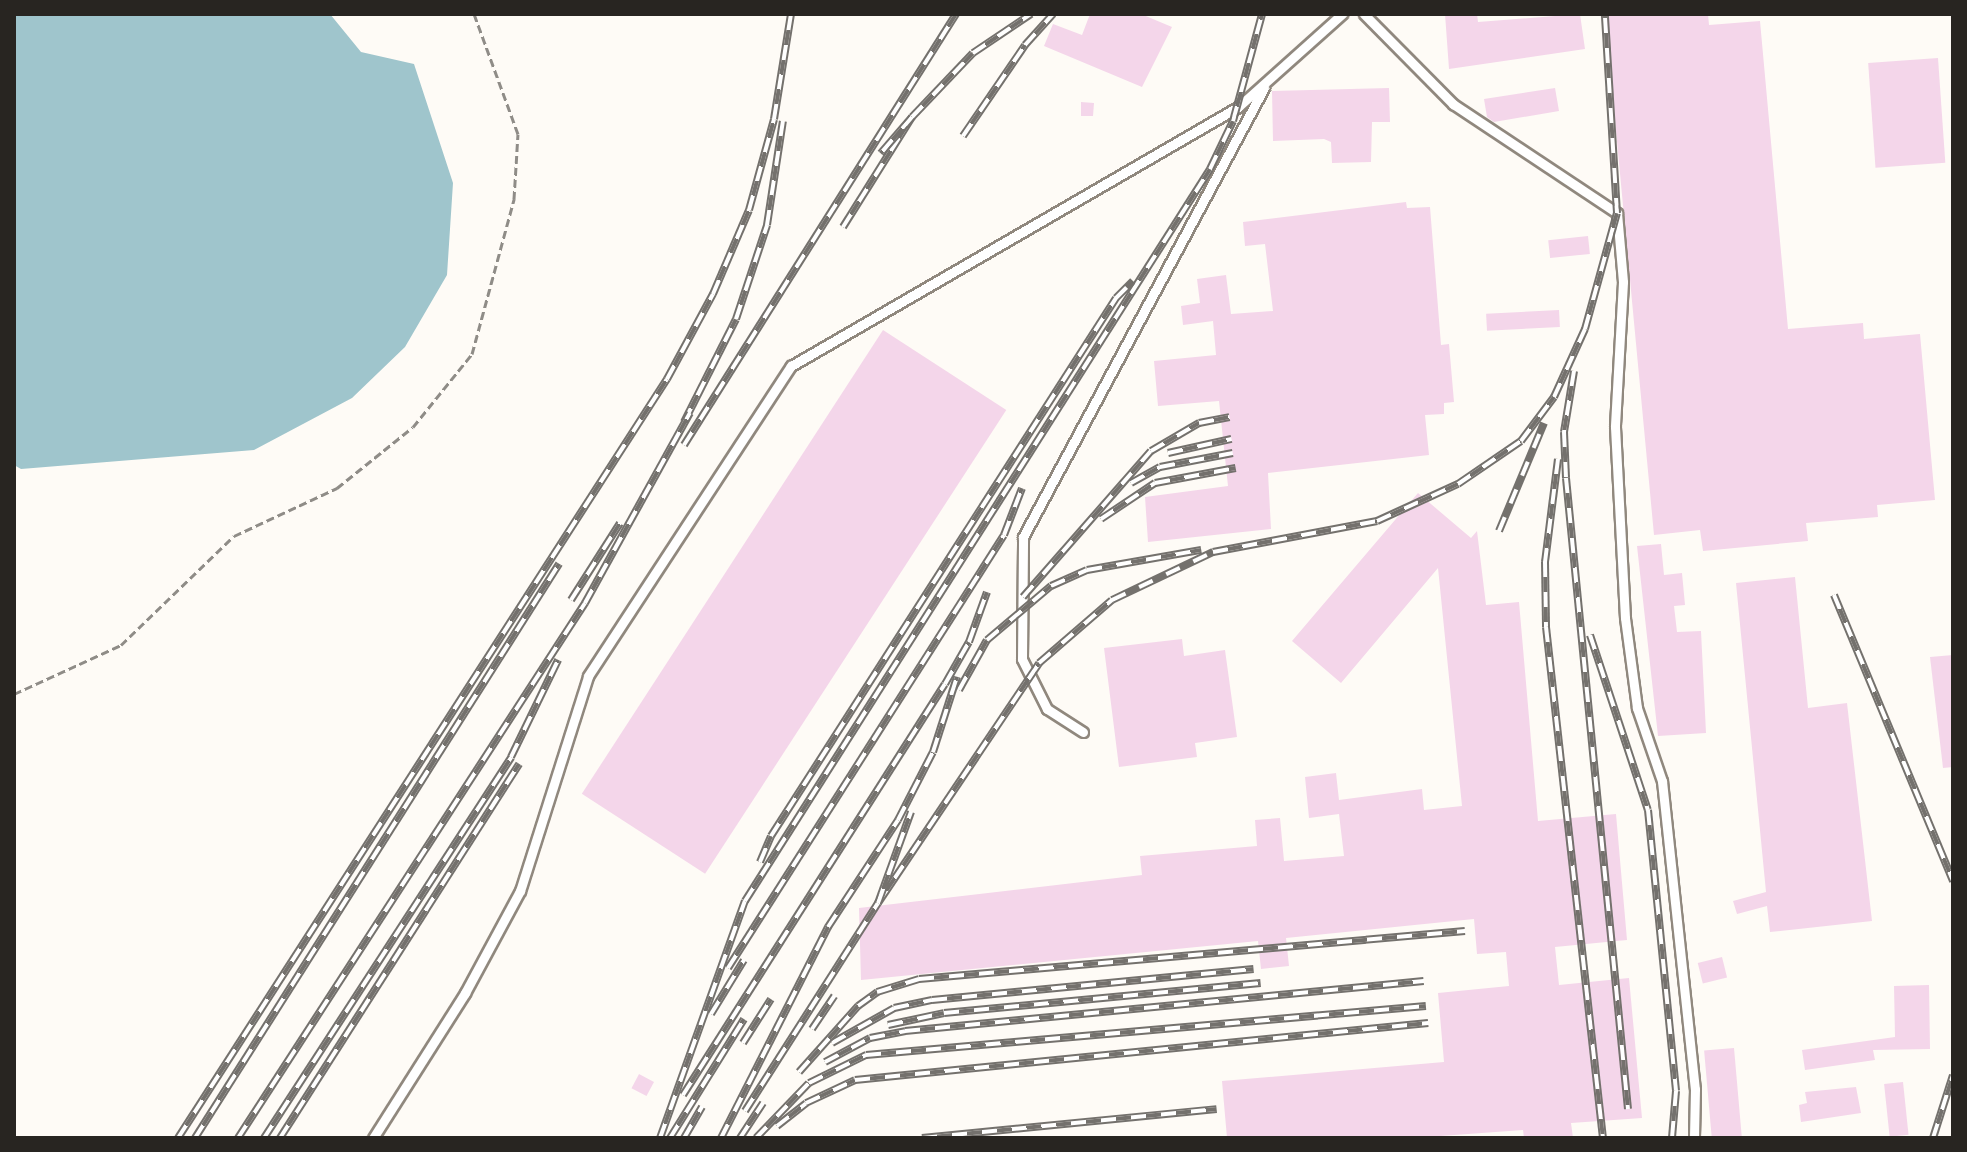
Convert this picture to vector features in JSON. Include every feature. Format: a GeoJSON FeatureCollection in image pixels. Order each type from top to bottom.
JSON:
{"type":"FeatureCollection","features":[{"type":"Feature","properties":{"kind":"lane"},"geometry":{"type":"LineString","coordinates":[[373,1138],[465,993],[520,891],[588,676],[791,366],[1238,107],[1342,14]]}},
{"type":"Feature","properties":{"kind":"lane"},"geometry":{"type":"LineString","coordinates":[[1364,14],[1453,104],[1617,213],[1623,282],[1615,427],[1625,618],[1637,708],[1662,781],[1695,1089],[1694,1138]]}},
{"type":"Feature","properties":{"kind":"lane"},"geometry":{"type":"LineString","coordinates":[[1083,732],[1047,709],[1022,659],[1023,537],[1267,81]]}},
{"type":"Feature","properties":{"kind":"path"},"geometry":{"type":"LineString","coordinates":[[14,694],[121,645],[234,536],[337,488],[413,427],[472,354],[514,199],[518,134],[474,14]]}},
{"type":"Feature","properties":{"kind":"water"},"geometry":{"type":"Polygon","coordinates":[[[14,14],[330,14],[361,52],[414,64],[453,183],[447,275],[405,347],[352,398],[254,450],[21,469],[14,465],[14,14]]]}},
{"type":"Feature","properties":{"kind":"building"},"geometry":{"type":"Polygon","coordinates":[[[1090,14],[1141,14],[1172,27],[1142,87],[1044,46],[1053,24],[1082,35],[1090,14]]]}},
{"type":"Feature","properties":{"kind":"building"},"geometry":{"type":"Polygon","coordinates":[[[1445,14],[1477,14],[1478,22],[1580,14],[1585,49],[1449,69],[1445,14]]]}},
{"type":"Feature","properties":{"kind":"building"},"geometry":{"type":"Polygon","coordinates":[[[1605,14],[1708,14],[1709,25],[1760,21],[1788,329],[1863,323],[1864,339],[1920,334],[1935,500],[1877,505],[1878,517],[1806,523],[1808,541],[1703,551],[1700,530],[1654,535],[1605,14]]]}},
{"type":"Feature","properties":{"kind":"building"},"geometry":{"type":"Polygon","coordinates":[[[1938,58],[1945,163],[1875,168],[1868,63],[1938,58]]]}},
{"type":"Feature","properties":{"kind":"building"},"geometry":{"type":"Polygon","coordinates":[[[1389,88],[1390,122],[1372,122],[1371,162],[1332,163],[1331,142],[1324,139],[1273,141],[1272,91],[1389,88]]]}},
{"type":"Feature","properties":{"kind":"building"},"geometry":{"type":"Polygon","coordinates":[[[1555,88],[1559,111],[1494,122],[1487,117],[1484,99],[1555,88]]]}},
{"type":"Feature","properties":{"kind":"building"},"geometry":{"type":"Polygon","coordinates":[[[1081,102],[1094,103],[1093,116],[1081,116],[1081,102]]]}},
{"type":"Feature","properties":{"kind":"building"},"geometry":{"type":"Polygon","coordinates":[[[1406,202],[1407,208],[1430,207],[1441,345],[1449,344],[1454,402],[1444,403],[1444,414],[1425,415],[1429,455],[1268,473],[1271,529],[1148,542],[1145,497],[1228,486],[1219,401],[1158,406],[1154,361],[1216,355],[1213,321],[1183,325],[1181,306],[1200,303],[1197,279],[1226,275],[1231,314],[1273,311],[1265,244],[1245,246],[1243,222],[1406,202]]]}},
{"type":"Feature","properties":{"kind":"building"},"geometry":{"type":"Polygon","coordinates":[[[1588,236],[1590,254],[1550,258],[1548,240],[1588,236]]]}},
{"type":"Feature","properties":{"kind":"building"},"geometry":{"type":"Polygon","coordinates":[[[1559,310],[1560,327],[1487,331],[1486,314],[1559,310]]]}},
{"type":"Feature","properties":{"kind":"building"},"geometry":{"type":"Polygon","coordinates":[[[883,330],[1006,410],[705,874],[582,794],[883,330]]]}},
{"type":"Feature","properties":{"kind":"building"},"geometry":{"type":"Polygon","coordinates":[[[1418,493],[1471,538],[1477,531],[1486,605],[1519,602],[1538,821],[1616,814],[1627,940],[1555,947],[1559,985],[1629,978],[1642,1118],[1571,1123],[1573,1138],[1524,1138],[1523,1130],[1413,1138],[1227,1138],[1222,1081],[1444,1062],[1438,993],[1509,986],[1506,952],[1477,954],[1474,919],[1286,938],[1289,966],[1261,969],[1258,941],[861,980],[859,908],[1142,875],[1140,856],[1257,846],[1255,820],[1280,818],[1284,861],[1344,856],[1339,814],[1309,818],[1305,777],[1336,773],[1339,800],[1422,789],[1424,810],[1462,806],[1438,568],[1341,683],[1292,641],[1418,493]]]}},
{"type":"Feature","properties":{"kind":"building"},"geometry":{"type":"Polygon","coordinates":[[[1661,544],[1664,575],[1682,573],[1685,605],[1674,606],[1677,632],[1701,631],[1706,733],[1658,736],[1637,546],[1661,544]]]}},
{"type":"Feature","properties":{"kind":"building"},"geometry":{"type":"Polygon","coordinates":[[[1795,577],[1808,708],[1847,703],[1872,921],[1770,932],[1767,906],[1737,914],[1733,901],[1766,892],[1736,583],[1795,577]]]}},
{"type":"Feature","properties":{"kind":"building"},"geometry":{"type":"Polygon","coordinates":[[[1182,639],[1184,656],[1225,650],[1237,737],[1195,743],[1197,757],[1119,767],[1104,648],[1182,639]]]}},
{"type":"Feature","properties":{"kind":"building"},"geometry":{"type":"Polygon","coordinates":[[[1953,655],[1953,767],[1943,768],[1930,657],[1953,655]]]}},
{"type":"Feature","properties":{"kind":"building"},"geometry":{"type":"Polygon","coordinates":[[[1722,957],[1727,977],[1703,983],[1698,963],[1722,957]]]}},
{"type":"Feature","properties":{"kind":"building"},"geometry":{"type":"Polygon","coordinates":[[[1929,985],[1930,1049],[1873,1050],[1875,1060],[1805,1070],[1802,1050],[1895,1037],[1894,986],[1929,985]]]}},
{"type":"Feature","properties":{"kind":"building"},"geometry":{"type":"Polygon","coordinates":[[[1734,1048],[1742,1138],[1712,1138],[1704,1051],[1734,1048]]]}},
{"type":"Feature","properties":{"kind":"building"},"geometry":{"type":"Polygon","coordinates":[[[639,1074],[654,1082],[646,1096],[631,1088],[639,1074]]]}},
{"type":"Feature","properties":{"kind":"building"},"geometry":{"type":"Polygon","coordinates":[[[1903,1082],[1909,1135],[1890,1137],[1884,1084],[1903,1082]]]}},
{"type":"Feature","properties":{"kind":"building"},"geometry":{"type":"Polygon","coordinates":[[[1856,1087],[1861,1113],[1801,1122],[1799,1105],[1807,1103],[1805,1092],[1856,1087]]]}},
{"type":"Feature","properties":{"kind":"railway"},"geometry":{"type":"LineString","coordinates":[[178,1138],[667,379],[713,294],[749,210],[774,119],[791,14]]}},
{"type":"Feature","properties":{"kind":"railway"},"geometry":{"type":"LineString","coordinates":[[684,445],[956,14]]}},
{"type":"Feature","properties":{"kind":"railway"},"geometry":{"type":"LineString","coordinates":[[912,117],[973,53],[1031,14]]}},
{"type":"Feature","properties":{"kind":"railway"},"geometry":{"type":"LineString","coordinates":[[963,136],[1025,45],[1053,14]]}},
{"type":"Feature","properties":{"kind":"railway"},"geometry":{"type":"LineString","coordinates":[[660,1138],[745,901],[1210,169],[1233,121],[1262,14]]}},
{"type":"Feature","properties":{"kind":"railway"},"geometry":{"type":"LineString","coordinates":[[878,903],[1039,663],[1112,600],[1213,552],[1377,521],[1458,484],[1521,441],[1554,397],[1585,329],[1617,213],[1605,14]]}},
{"type":"Feature","properties":{"kind":"railway"},"geometry":{"type":"LineString","coordinates":[[843,227],[912,117],[881,153]]}},
{"type":"Feature","properties":{"kind":"railway"},"geometry":{"type":"LineString","coordinates":[[684,422],[736,319],[767,225],[783,121]]}},
{"type":"Feature","properties":{"kind":"railway"},"geometry":{"type":"LineString","coordinates":[[760,862],[771,836],[1116,298],[1133,281]]}},
{"type":"Feature","properties":{"kind":"railway"},"geometry":{"type":"LineString","coordinates":[[1574,371],[1564,432],[1566,478],[1628,1109]]}},
{"type":"Feature","properties":{"kind":"railway"},"geometry":{"type":"LineString","coordinates":[[238,1138],[585,603],[690,413]]}},
{"type":"Feature","properties":{"kind":"railway"},"geometry":{"type":"LineString","coordinates":[[1023,597],[1151,451],[1199,423],[1229,417]]}},
{"type":"Feature","properties":{"kind":"railway"},"geometry":{"type":"LineString","coordinates":[[1499,531],[1544,423]]}},
{"type":"Feature","properties":{"kind":"railway"},"geometry":{"type":"LineString","coordinates":[[1168,453],[1231,439]]}},
{"type":"Feature","properties":{"kind":"railway"},"geometry":{"type":"LineString","coordinates":[[1131,483],[1160,467],[1233,453]]}},
{"type":"Feature","properties":{"kind":"railway"},"geometry":{"type":"LineString","coordinates":[[1558,459],[1545,562],[1546,627],[1603,1138]]}},
{"type":"Feature","properties":{"kind":"railway"},"geometry":{"type":"LineString","coordinates":[[1101,519],[1155,483],[1236,468]]}},
{"type":"Feature","properties":{"kind":"railway"},"geometry":{"type":"LineString","coordinates":[[728,968],[1004,535],[1022,488]]}},
{"type":"Feature","properties":{"kind":"railway"},"geometry":{"type":"LineString","coordinates":[[571,600],[620,523]]}},
{"type":"Feature","properties":{"kind":"railway"},"geometry":{"type":"LineString","coordinates":[[959,690],[987,640],[1051,586],[1087,570],[1201,550]]}},
{"type":"Feature","properties":{"kind":"railway"},"geometry":{"type":"LineString","coordinates":[[195,1138],[559,564]]}},
{"type":"Feature","properties":{"kind":"railway"},"geometry":{"type":"LineString","coordinates":[[683,1095],[945,684],[969,642],[987,592]]}},
{"type":"Feature","properties":{"kind":"railway"},"geometry":{"type":"LineString","coordinates":[[1834,595],[1953,881]]}},
{"type":"Feature","properties":{"kind":"railway"},"geometry":{"type":"LineString","coordinates":[[1590,635],[1648,810],[1676,1091],[1672,1138]]}},
{"type":"Feature","properties":{"kind":"railway"},"geometry":{"type":"LineString","coordinates":[[264,1138],[511,757],[558,660]]}},
{"type":"Feature","properties":{"kind":"railway"},"geometry":{"type":"LineString","coordinates":[[721,1138],[828,927],[898,820],[933,752],[957,677]]}},
{"type":"Feature","properties":{"kind":"railway"},"geometry":{"type":"LineString","coordinates":[[280,1138],[519,764]]}},
{"type":"Feature","properties":{"kind":"railway"},"geometry":{"type":"LineString","coordinates":[[745,1111],[878,903],[911,812]]}},
{"type":"Feature","properties":{"kind":"railway"},"geometry":{"type":"LineString","coordinates":[[799,1072],[858,1006],[877,992],[919,979],[1465,931]]}},
{"type":"Feature","properties":{"kind":"railway"},"geometry":{"type":"LineString","coordinates":[[711,1014],[744,960]]}},
{"type":"Feature","properties":{"kind":"railway"},"geometry":{"type":"LineString","coordinates":[[832,1043],[894,1008],[932,1000],[1254,969]]}},
{"type":"Feature","properties":{"kind":"railway"},"geometry":{"type":"LineString","coordinates":[[825,1062],[870,1038],[905,1031],[1424,981]]}},
{"type":"Feature","properties":{"kind":"railway"},"geometry":{"type":"LineString","coordinates":[[888,1025],[944,1013],[1261,983]]}},
{"type":"Feature","properties":{"kind":"railway"},"geometry":{"type":"LineString","coordinates":[[812,1029],[834,996]]}},
{"type":"Feature","properties":{"kind":"railway"},"geometry":{"type":"LineString","coordinates":[[743,1043],[771,999]]}},
{"type":"Feature","properties":{"kind":"railway"},"geometry":{"type":"LineString","coordinates":[[756,1138],[809,1083],[866,1055],[1426,1006]]}},
{"type":"Feature","properties":{"kind":"railway"},"geometry":{"type":"LineString","coordinates":[[670,1138],[744,1019]]}},
{"type":"Feature","properties":{"kind":"railway"},"geometry":{"type":"LineString","coordinates":[[777,1126],[806,1103],[855,1080],[1428,1023]]}},
{"type":"Feature","properties":{"kind":"railway"},"geometry":{"type":"LineString","coordinates":[[1933,1138],[1953,1075]]}},
{"type":"Feature","properties":{"kind":"railway"},"geometry":{"type":"LineString","coordinates":[[740,1138],[763,1103]]}},
{"type":"Feature","properties":{"kind":"railway"},"geometry":{"type":"LineString","coordinates":[[684,1138],[702,1107]]}},
{"type":"Feature","properties":{"kind":"railway"},"geometry":{"type":"LineString","coordinates":[[922,1138],[1217,1109]]}}]}
